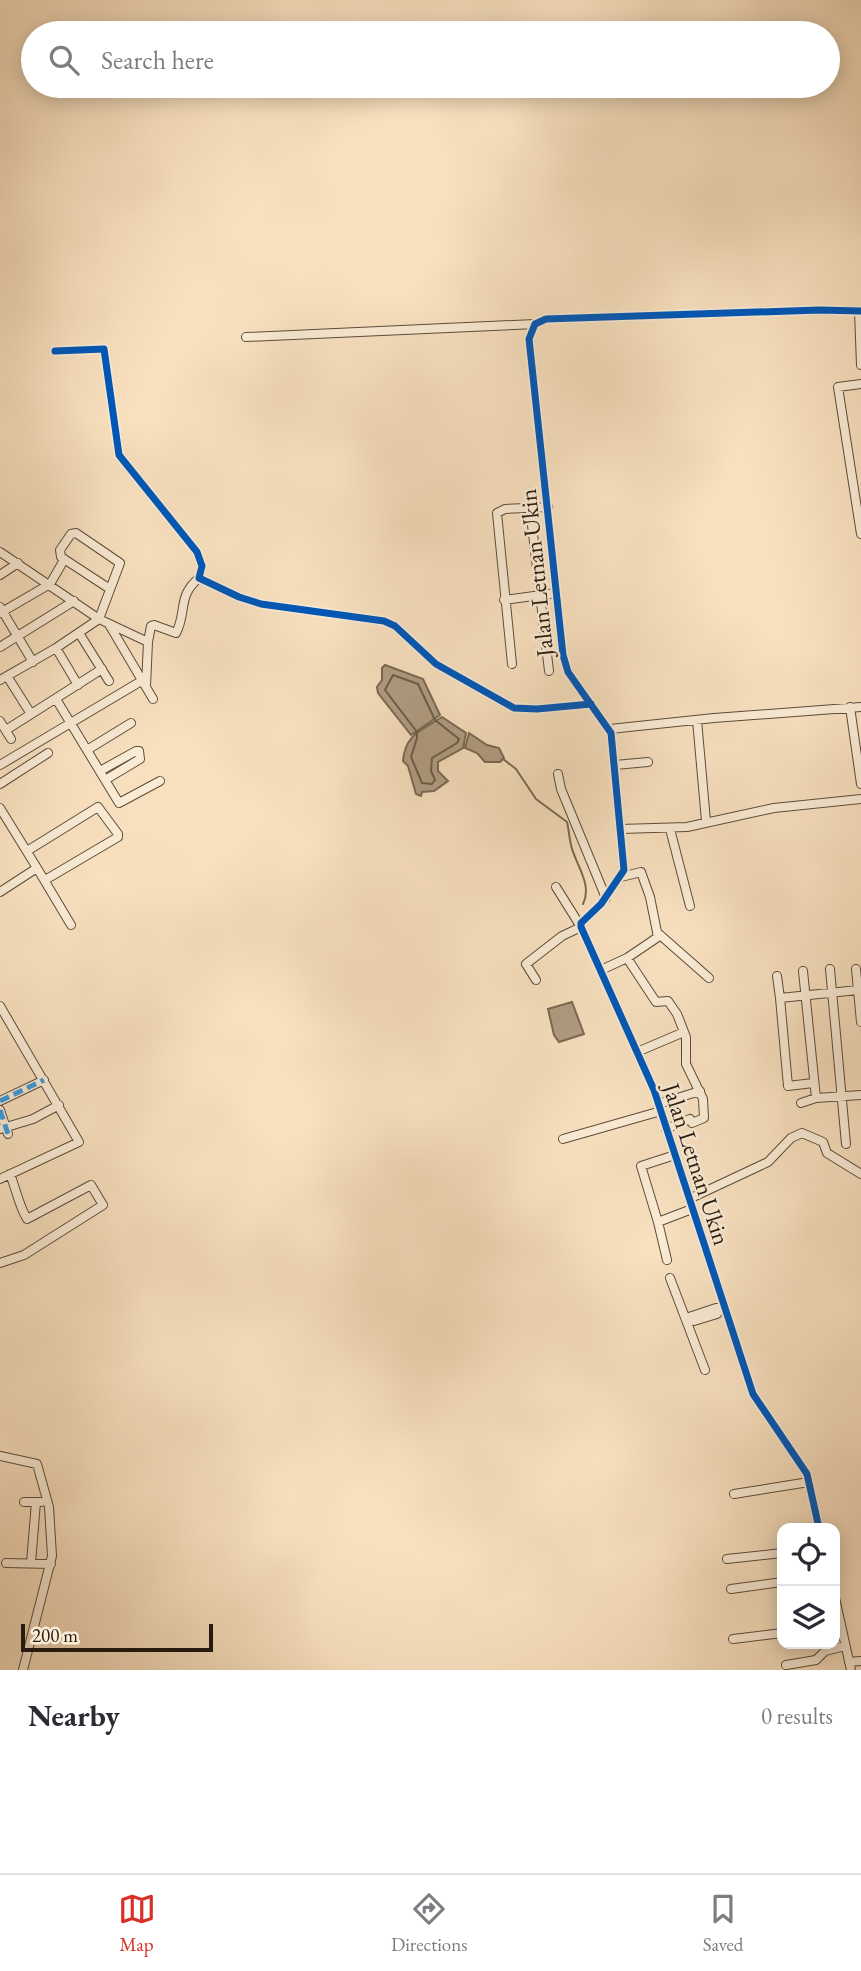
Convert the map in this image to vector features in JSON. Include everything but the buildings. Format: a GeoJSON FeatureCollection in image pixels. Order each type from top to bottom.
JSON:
{"type":"FeatureCollection","features":[{"type":"Feature","properties":{"kind":"street"},"geometry":{"type":"LineString","coordinates":[[246,337],[535,324],[546,319],[860,311],[861,365]]}},
{"type":"Feature","properties":{"kind":"street","name":"Jalan Letnan Ukin"},"geometry":{"type":"LineString","coordinates":[[535,324],[529,339],[566,670],[610,729],[624,870],[621,877]]}},
{"type":"Feature","properties":{"kind":"street"},"geometry":{"type":"LineString","coordinates":[[55,351],[104,349],[120,457],[197,552],[202,566],[199,578],[183,600],[180,625],[176,633],[153,625],[148,642],[144,683]]}},
{"type":"Feature","properties":{"kind":"street"},"geometry":{"type":"LineString","coordinates":[[861,384],[838,387],[861,534]]}},
{"type":"Feature","properties":{"kind":"street"},"geometry":{"type":"LineString","coordinates":[[530,508],[550,671]]}},
{"type":"Feature","properties":{"kind":"street"},"geometry":{"type":"LineString","coordinates":[[512,664],[497,513],[505,509],[548,508]]}},
{"type":"Feature","properties":{"kind":"street"},"geometry":{"type":"LineString","coordinates":[[31,714],[4,678],[99,619],[120,563],[76,533],[71,534],[60,550],[60,555],[110,589]]}},
{"type":"Feature","properties":{"kind":"street"},"geometry":{"type":"LineString","coordinates":[[0,552],[99,619],[148,642]]}},
{"type":"Feature","properties":{"kind":"street"},"geometry":{"type":"LineString","coordinates":[[33,662],[1,611],[50,584],[64,560]]}},
{"type":"Feature","properties":{"kind":"street"},"geometry":{"type":"LineString","coordinates":[[0,575],[18,563]]}},
{"type":"Feature","properties":{"kind":"street"},"geometry":{"type":"LineString","coordinates":[[199,578],[261,604],[378,619],[390,623],[436,664],[514,708],[537,709],[592,704]]}},
{"type":"Feature","properties":{"kind":"street"},"geometry":{"type":"LineString","coordinates":[[504,600],[556,593]]}},
{"type":"Feature","properties":{"kind":"street"},"geometry":{"type":"LineString","coordinates":[[0,647],[74,601]]}},
{"type":"Feature","properties":{"kind":"street"},"geometry":{"type":"LineString","coordinates":[[110,625],[153,699]]}},
{"type":"Feature","properties":{"kind":"street"},"geometry":{"type":"LineString","coordinates":[[79,633],[109,681]]}},
{"type":"Feature","properties":{"kind":"street"},"geometry":{"type":"LineString","coordinates":[[56,648],[78,685]]}},
{"type":"Feature","properties":{"kind":"street"},"geometry":{"type":"LineString","coordinates":[[6,730],[102,669]]}},
{"type":"Feature","properties":{"kind":"street"},"geometry":{"type":"LineString","coordinates":[[0,765],[70,722],[144,683]]}},
{"type":"Feature","properties":{"kind":"street"},"geometry":{"type":"LineString","coordinates":[[56,699],[121,804],[160,781]]}},
{"type":"Feature","properties":{"kind":"street"},"geometry":{"type":"LineString","coordinates":[[850,707],[861,784]]}},
{"type":"Feature","properties":{"kind":"street"},"geometry":{"type":"LineString","coordinates":[[610,729],[861,707]]}},
{"type":"Feature","properties":{"kind":"street"},"geometry":{"type":"LineString","coordinates":[[697,720],[706,821]]}},
{"type":"Feature","properties":{"kind":"street"},"geometry":{"type":"LineString","coordinates":[[0,721],[11,739]]}},
{"type":"Feature","properties":{"kind":"street"},"geometry":{"type":"LineString","coordinates":[[88,750],[131,723]]}},
{"type":"Feature","properties":{"kind":"street"},"geometry":{"type":"LineString","coordinates":[[100,771],[139,751],[140,759],[105,780]]}},
{"type":"Feature","properties":{"kind":"street"},"geometry":{"type":"LineString","coordinates":[[0,781],[48,753]]}},
{"type":"Feature","properties":{"kind":"street"},"geometry":{"type":"LineString","coordinates":[[615,765],[648,762]]}},
{"type":"Feature","properties":{"kind":"street"},"geometry":{"type":"LineString","coordinates":[[558,774],[561,789],[606,898]]}},
{"type":"Feature","properties":{"kind":"street"},"geometry":{"type":"LineString","coordinates":[[620,829],[670,828],[774,808],[861,799]]}},
{"type":"Feature","properties":{"kind":"street"},"geometry":{"type":"LineString","coordinates":[[27,851],[98,807],[118,834],[45,880]]}},
{"type":"Feature","properties":{"kind":"street"},"geometry":{"type":"LineString","coordinates":[[0,808],[71,925]]}},
{"type":"Feature","properties":{"kind":"street"},"geometry":{"type":"LineString","coordinates":[[670,828],[690,906]]}},
{"type":"Feature","properties":{"kind":"street"},"geometry":{"type":"LineString","coordinates":[[0,892],[37,868]]}},
{"type":"Feature","properties":{"kind":"street"},"geometry":{"type":"LineString","coordinates":[[536,980],[526,964],[562,936],[581,927],[581,923],[606,898],[621,877],[640,872],[650,897],[659,934],[709,978]]}},
{"type":"Feature","properties":{"kind":"street","name":"Jalan Letnan Ukin"},"geometry":{"type":"LineString","coordinates":[[556,887],[581,927],[637,1052],[675,1155],[722,1309],[753,1394],[805,1471],[818,1523]]}},
{"type":"Feature","properties":{"kind":"street"},"geometry":{"type":"LineString","coordinates":[[601,970],[627,958],[659,937],[659,934]]}},
{"type":"Feature","properties":{"kind":"street"},"geometry":{"type":"LineString","coordinates":[[627,958],[656,1002],[666,1000],[674,1008],[684,1032],[686,1064],[703,1099],[704,1118],[692,1123],[690,1119],[666,1129]]}},
{"type":"Feature","properties":{"kind":"street"},"geometry":{"type":"LineString","coordinates":[[830,969],[846,1144]]}},
{"type":"Feature","properties":{"kind":"street"},"geometry":{"type":"LineString","coordinates":[[856,969],[861,1022]]}},
{"type":"Feature","properties":{"kind":"street"},"geometry":{"type":"LineString","coordinates":[[803,971],[816,1098]]}},
{"type":"Feature","properties":{"kind":"street"},"geometry":{"type":"LineString","coordinates":[[777,976],[789,1086],[813,1083]]}},
{"type":"Feature","properties":{"kind":"street"},"geometry":{"type":"LineString","coordinates":[[780,998],[858,990]]}},
{"type":"Feature","properties":{"kind":"street"},"geometry":{"type":"LineString","coordinates":[[0,1006],[79,1143],[0,1179]]}},
{"type":"Feature","properties":{"kind":"street"},"geometry":{"type":"LineString","coordinates":[[637,1052],[684,1032]]}},
{"type":"Feature","properties":{"kind":"street"},"geometry":{"type":"LineString","coordinates":[[0,1101],[44,1080]]}},
{"type":"Feature","properties":{"kind":"street"},"geometry":{"type":"LineString","coordinates":[[563,1139],[659,1108],[700,1091]]}},
{"type":"Feature","properties":{"kind":"street"},"geometry":{"type":"LineString","coordinates":[[801,1103],[815,1097],[861,1095]]}},
{"type":"Feature","properties":{"kind":"street"},"geometry":{"type":"LineString","coordinates":[[0,1110],[5,1130],[59,1105]]}},
{"type":"Feature","properties":{"kind":"street"},"geometry":{"type":"LineString","coordinates":[[689,1199],[768,1162],[791,1138],[802,1133],[823,1142],[827,1153],[861,1174]]}},
{"type":"Feature","properties":{"kind":"street"},"geometry":{"type":"LineString","coordinates":[[667,1260],[659,1222],[641,1166],[675,1155]]}},
{"type":"Feature","properties":{"kind":"street"},"geometry":{"type":"LineString","coordinates":[[0,1263],[24,1255],[103,1205],[91,1185],[27,1219],[20,1208],[10,1174]]}},
{"type":"Feature","properties":{"kind":"street"},"geometry":{"type":"LineString","coordinates":[[659,1222],[692,1209]]}},
{"type":"Feature","properties":{"kind":"street"},"geometry":{"type":"LineString","coordinates":[[670,1278],[705,1370]]}},
{"type":"Feature","properties":{"kind":"street"},"geometry":{"type":"LineString","coordinates":[[687,1320],[717,1314],[722,1309]]}},
{"type":"Feature","properties":{"kind":"street"},"geometry":{"type":"LineString","coordinates":[[0,1455],[36,1462],[48,1502],[51,1564],[23,1670]]}},
{"type":"Feature","properties":{"kind":"street"},"geometry":{"type":"LineString","coordinates":[[734,1494],[809,1482]]}},
{"type":"Feature","properties":{"kind":"street"},"geometry":{"type":"LineString","coordinates":[[24,1502],[48,1502]]}},
{"type":"Feature","properties":{"kind":"street"},"geometry":{"type":"LineString","coordinates":[[31,1563],[36,1503]]}},
{"type":"Feature","properties":{"kind":"street"},"geometry":{"type":"LineString","coordinates":[[727,1559],[777,1554]]}},
{"type":"Feature","properties":{"kind":"street"},"geometry":{"type":"LineString","coordinates":[[6,1563],[51,1564]]}},
{"type":"Feature","properties":{"kind":"street"},"geometry":{"type":"LineString","coordinates":[[731,1589],[777,1583]]}},
{"type":"Feature","properties":{"kind":"street"},"geometry":{"type":"LineString","coordinates":[[840,1632],[850,1666],[861,1661]]}},
{"type":"Feature","properties":{"kind":"street"},"geometry":{"type":"LineString","coordinates":[[733,1639],[777,1634]]}},
{"type":"Feature","properties":{"kind":"street"},"geometry":{"type":"LineString","coordinates":[[786,1665],[816,1660],[825,1651],[845,1646]]}},
{"type":"Feature","properties":{"kind":"water"},"geometry":{"type":"Polygon","coordinates":[[[385,665],[423,679],[440,715],[411,735],[378,693],[377,687],[382,680],[382,668],[385,665]]]}},
{"type":"Feature","properties":{"kind":"water"},"geometry":{"type":"Polygon","coordinates":[[[442,717],[466,733],[463,748],[438,762],[438,771],[448,781],[434,791],[422,792],[421,796],[416,794],[408,766],[403,761],[404,752],[416,734],[442,717]]]}},
{"type":"Feature","properties":{"kind":"water"},"geometry":{"type":"Polygon","coordinates":[[[469,733],[487,745],[499,748],[504,758],[500,762],[485,762],[477,753],[465,748],[469,733]]]}},
{"type":"Feature","properties":{"kind":"water"},"geometry":{"type":"Polygon","coordinates":[[[572,1002],[584,1034],[559,1042],[554,1035],[548,1009],[572,1002]]]}},
{"type":"Feature","properties":{"kind":"waterway"},"geometry":{"type":"LineString","coordinates":[[503,759],[516,769],[536,799],[567,822],[570,842],[585,882],[586,897],[583,904]]}},
{"type":"Feature","properties":{"kind":"marked path"},"geometry":{"type":"LineString","coordinates":[[0,1101],[44,1080]]}},
{"type":"Feature","properties":{"kind":"marked path"},"geometry":{"type":"LineString","coordinates":[[0,1110],[8,1134]]}},
{"type":"Feature","properties":{"kind":"cycle path"},"geometry":{"type":"LineString","coordinates":[[818,1523],[807,1474],[753,1394],[654,1090],[581,927],[581,923],[601,904],[624,870],[611,733],[568,672],[563,655],[529,339],[535,324],[546,319],[861,311]]}},
{"type":"Feature","properties":{"kind":"cycle path"},"geometry":{"type":"LineString","coordinates":[[55,351],[104,349],[119,455],[197,552],[202,566],[199,578],[261,604],[384,621],[395,626],[436,664],[514,708],[537,709],[591,704]]}}]}
